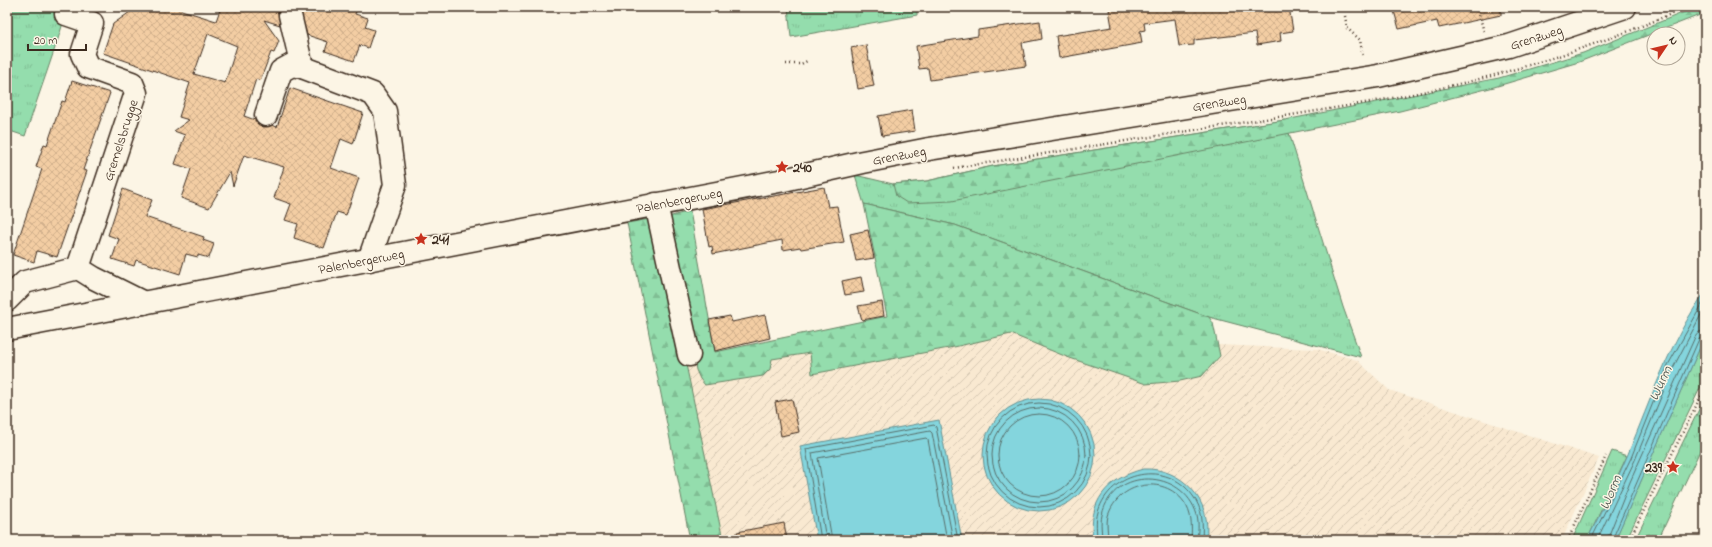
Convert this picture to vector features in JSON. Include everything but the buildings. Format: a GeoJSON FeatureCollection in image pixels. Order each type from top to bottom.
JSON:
{"type":"FeatureCollection","features":[{"type":"Feature","properties":{"kind":"street","name":"Grenzweg"},"geometry":{"type":"LineString","coordinates":[[808,174],[945,146],[1367,78],[1509,46],[1624,7]]}},
{"type":"Feature","properties":{"kind":"street","name":"Gremelsbrugge"},"geometry":{"type":"LineString","coordinates":[[66,14],[92,23],[82,54],[88,67],[132,83],[136,93],[78,268]]}},
{"type":"Feature","properties":{"kind":"street"},"geometry":{"type":"LineString","coordinates":[[290,15],[302,67]]}},
{"type":"Feature","properties":{"kind":"street"},"geometry":{"type":"LineString","coordinates":[[266,115],[281,71],[292,65],[302,67],[373,94],[385,111],[395,184],[369,260]]}},
{"type":"Feature","properties":{"kind":"street","name":"Palenbergerweg"},"geometry":{"type":"LineString","coordinates":[[7,329],[808,174]]}},
{"type":"Feature","properties":{"kind":"street"},"geometry":{"type":"LineString","coordinates":[[656,204],[689,355]]}},
{"type":"Feature","properties":{"kind":"street"},"geometry":{"type":"LineString","coordinates":[[7,300],[26,282],[78,268],[144,303]]}},
{"type":"Feature","properties":{"kind":"path"},"geometry":{"type":"LineString","coordinates":[[1345,16],[1347,28],[1360,40],[1367,78]]}},
{"type":"Feature","properties":{"kind":"path"},"geometry":{"type":"LineString","coordinates":[[786,64],[801,64],[807,61]]}},
{"type":"Feature","properties":{"kind":"path"},"geometry":{"type":"LineString","coordinates":[[1628,540],[1705,388]]}},
{"type":"Feature","properties":{"kind":"path"},"geometry":{"type":"LineString","coordinates":[[1568,540],[1606,456]]}},
{"type":"Feature","properties":{"kind":"shaded area"},"geometry":{"type":"Polygon","coordinates":[[[867,220],[1218,345],[1317,349],[1357,360],[1389,390],[1599,458],[1562,540],[694,540],[661,362],[887,316],[867,220]]]}},
{"type":"Feature","properties":{"kind":"green space"},"geometry":{"type":"Polygon","coordinates":[[[7,7],[68,7],[25,136],[7,130],[7,7]]]}},
{"type":"Feature","properties":{"kind":"green space"},"geometry":{"type":"Polygon","coordinates":[[[788,7],[917,7],[917,15],[791,37],[788,7]]]}},
{"type":"Feature","properties":{"kind":"green space"},"geometry":{"type":"Polygon","coordinates":[[[1697,7],[1705,7],[1705,13],[1672,26],[1650,26],[1697,7]]]}},
{"type":"Feature","properties":{"kind":"green space"},"geometry":{"type":"Polygon","coordinates":[[[1646,28],[1646,36],[1579,62],[1494,87],[1400,111],[952,201],[907,203],[896,196],[893,184],[927,181],[993,166],[1285,120],[1499,78],[1583,53],[1646,28]]]}},
{"type":"Feature","properties":{"kind":"green space"},"geometry":{"type":"Polygon","coordinates":[[[1285,120],[1343,307],[1361,357],[1209,317],[955,225],[864,204],[855,175],[893,184],[927,181],[993,166],[1285,120]]]}},
{"type":"Feature","properties":{"kind":"green space"},"geometry":{"type":"Polygon","coordinates":[[[864,204],[955,225],[1209,317],[1213,323],[1220,356],[1202,376],[1180,381],[1146,384],[1067,357],[1011,334],[954,347],[812,374],[810,353],[772,359],[770,369],[763,376],[705,385],[700,379],[696,370],[668,217],[690,211],[715,352],[887,316],[864,204]]]}},
{"type":"Feature","properties":{"kind":"green space"},"geometry":{"type":"Polygon","coordinates":[[[650,219],[656,222],[723,540],[690,540],[627,223],[650,219]]]}},
{"type":"Feature","properties":{"kind":"green space"},"geometry":{"type":"Polygon","coordinates":[[[1705,336],[1705,378],[1626,540],[1615,540],[1705,336]]]}},
{"type":"Feature","properties":{"kind":"green space"},"geometry":{"type":"Polygon","coordinates":[[[1705,397],[1705,440],[1658,540],[1635,540],[1705,397]]]}},
{"type":"Feature","properties":{"kind":"green space"},"geometry":{"type":"Polygon","coordinates":[[[1612,451],[1627,456],[1587,540],[1572,540],[1612,451]]]}},
{"type":"Feature","properties":{"kind":"water","name":"Wurm"},"geometry":{"type":"Polygon","coordinates":[[[1705,292],[1705,336],[1615,540],[1587,540],[1623,465],[1671,350],[1681,330],[1705,292]]]}},
{"type":"Feature","properties":{"kind":"water"},"geometry":{"type":"Polygon","coordinates":[[[1039,399],[1061,403],[1079,415],[1091,433],[1095,455],[1091,477],[1079,495],[1061,507],[1039,511],[1017,507],[999,495],[987,477],[983,455],[987,433],[999,415],[1017,403],[1039,399]]]}},
{"type":"Feature","properties":{"kind":"water"},"geometry":{"type":"Polygon","coordinates":[[[939,420],[962,540],[817,540],[800,446],[939,420]]]}},
{"type":"Feature","properties":{"kind":"water"},"geometry":{"type":"Polygon","coordinates":[[[1143,469],[1157,470],[1170,474],[1182,480],[1192,489],[1205,512],[1207,526],[1206,540],[1093,540],[1092,526],[1094,514],[1097,503],[1102,494],[1119,479],[1130,473],[1143,469]]]}},
{"type":"Feature","properties":{"kind":"place","name":"240"},"geometry":{"type":"Point","coordinates":[782,167]}},
{"type":"Feature","properties":{"kind":"place","name":"241"},"geometry":{"type":"Point","coordinates":[421,239]}},
{"type":"Feature","properties":{"kind":"place","name":"239"},"geometry":{"type":"Point","coordinates":[1673,467]}},
{"type":"Feature","properties":{"kind":"water label","name":"Worm"},"geometry":{"type":"Point","coordinates":[1610,492]}}]}
